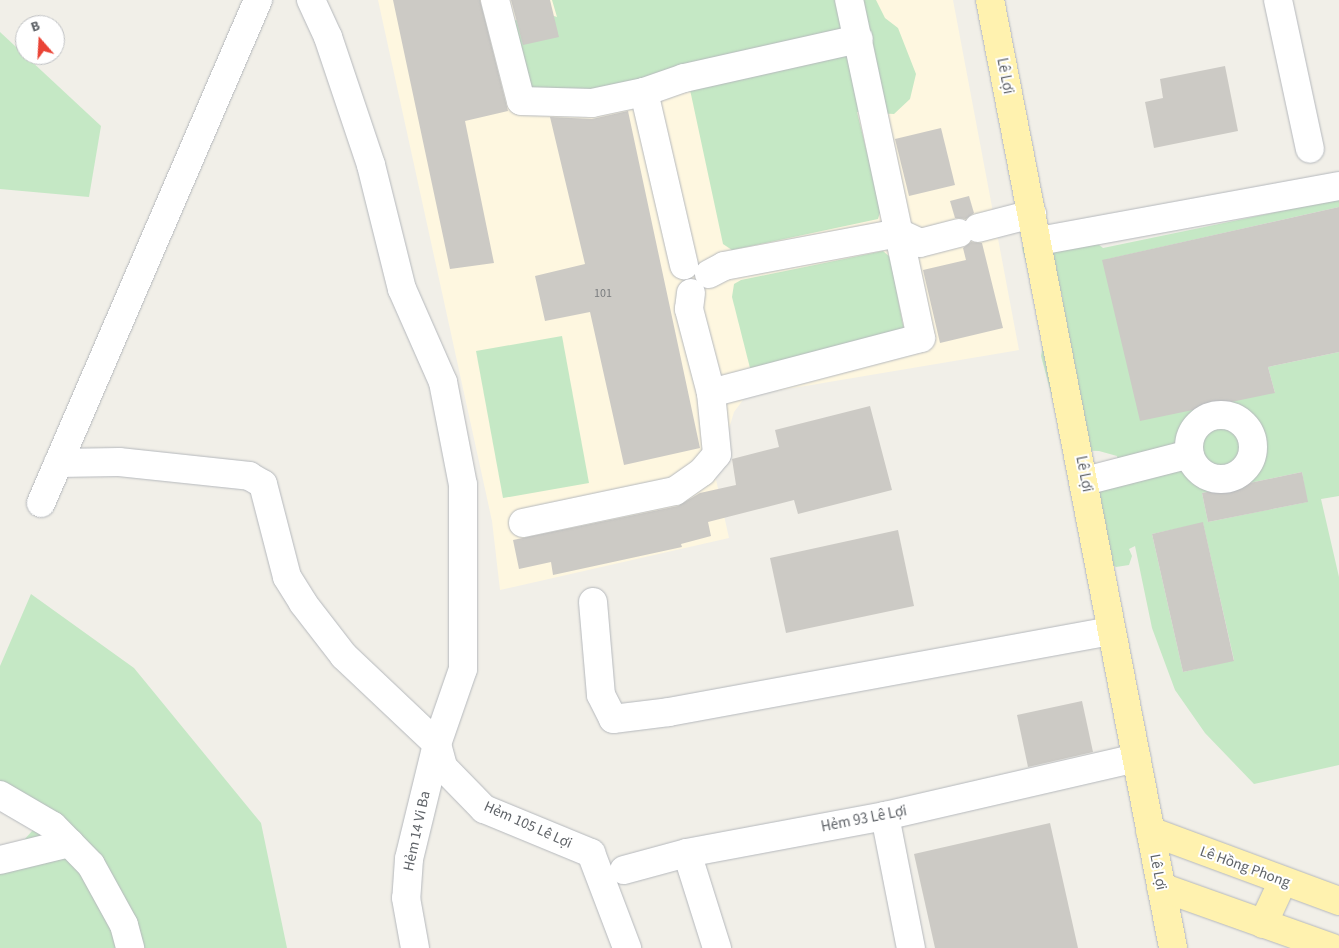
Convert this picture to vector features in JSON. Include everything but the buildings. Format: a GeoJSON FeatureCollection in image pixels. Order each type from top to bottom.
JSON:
{"type":"FeatureCollection","features":[{"type":"Feature","properties":{"kind":"main road","name":"Lê Lợi"},"geometry":{"type":"LineString","coordinates":[[990,0],[1039,241],[1085,481],[1111,631],[1173,948]]}},
{"type":"Feature","properties":{"kind":"main road","name":"Lê Hồng Phong"},"geometry":{"type":"LineString","coordinates":[[1150,832],[1339,902]]}},
{"type":"Feature","properties":{"kind":"main road"},"geometry":{"type":"LineString","coordinates":[[1263,924],[1283,881]]}},
{"type":"Feature","properties":{"kind":"main road"},"geometry":{"type":"LineString","coordinates":[[1161,887],[1327,946]]}},
{"type":"Feature","properties":{"kind":"main road"},"geometry":{"type":"LineString","coordinates":[[1276,948],[1298,944],[1327,946]]}},
{"type":"Feature","properties":{"kind":"street"},"geometry":{"type":"LineString","coordinates":[[41,503],[258,0]]}},
{"type":"Feature","properties":{"kind":"street","name":"Hẻm 14 Vi Ba"},"geometry":{"type":"LineString","coordinates":[[311,0],[328,37],[371,165],[402,289],[443,382],[463,485],[463,669],[437,744],[409,859],[406,898],[415,948]]}},
{"type":"Feature","properties":{"kind":"street"},"geometry":{"type":"LineString","coordinates":[[496,0],[521,101],[592,102],[644,92],[684,78],[859,39]]}},
{"type":"Feature","properties":{"kind":"street"},"geometry":{"type":"LineString","coordinates":[[711,394],[921,338],[859,39],[849,0]]}},
{"type":"Feature","properties":{"kind":"street"},"geometry":{"type":"LineString","coordinates":[[1278,0],[1310,148]]}},
{"type":"Feature","properties":{"kind":"street"},"geometry":{"type":"LineString","coordinates":[[523,523],[675,491],[702,472],[717,454],[711,394],[689,309],[694,277],[644,92]]}},
{"type":"Feature","properties":{"kind":"street"},"geometry":{"type":"LineString","coordinates":[[1039,241],[1339,186]]}},
{"type":"Feature","properties":{"kind":"street"},"geometry":{"type":"LineString","coordinates":[[694,277],[724,266],[899,233],[920,243],[1032,214]]}},
{"type":"Feature","properties":{"kind":"street"},"geometry":{"type":"LineString","coordinates":[[1085,481],[1190,454]]}},
{"type":"Feature","properties":{"kind":"street"},"geometry":{"type":"LineString","coordinates":[[58,463],[119,462],[249,476],[263,484],[287,577],[303,604],[344,656],[437,744]]}},
{"type":"Feature","properties":{"kind":"street"},"geometry":{"type":"LineString","coordinates":[[593,602],[601,695],[613,719],[669,712],[1111,631]]}},
{"type":"Feature","properties":{"kind":"street","name":"Hẻm 105 Lê Lợi"},"geometry":{"type":"LineString","coordinates":[[437,744],[443,767],[484,808],[591,853],[627,948]]}},
{"type":"Feature","properties":{"kind":"street","name":"Hẻm 93 Lê Lợi"},"geometry":{"type":"LineString","coordinates":[[624,870],[688,853],[885,816],[1136,758]]}},
{"type":"Feature","properties":{"kind":"street"},"geometry":{"type":"LineString","coordinates":[[0,795],[53,826],[91,865],[124,925],[130,948]]}},
{"type":"Feature","properties":{"kind":"street"},"geometry":{"type":"LineString","coordinates":[[885,816],[911,948]]}},
{"type":"Feature","properties":{"kind":"street"},"geometry":{"type":"LineString","coordinates":[[0,860],[70,843]]}},
{"type":"Feature","properties":{"kind":"street"},"geometry":{"type":"LineString","coordinates":[[688,853],[717,948]]}},
{"type":"Feature","properties":{"kind":"shaded area"},"geometry":{"type":"Polygon","coordinates":[[[378,0],[953,0],[1019,350],[746,396],[734,412],[715,475],[729,538],[500,590],[492,521],[378,0]]]}},
{"type":"Feature","properties":{"kind":"green space"},"geometry":{"type":"Polygon","coordinates":[[[552,0],[876,0],[885,18],[898,28],[916,74],[910,99],[894,114],[857,112],[881,209],[878,219],[732,250],[723,244],[689,85],[574,113],[510,83],[507,23],[542,12],[557,17],[552,0]]]}},
{"type":"Feature","properties":{"kind":"green space"},"geometry":{"type":"Polygon","coordinates":[[[0,32],[15,46],[15,65],[35,65],[101,126],[89,197],[0,189],[0,32]]]}},
{"type":"Feature","properties":{"kind":"green space"},"geometry":{"type":"Polygon","coordinates":[[[1339,199],[1339,207],[1108,259],[1275,393],[1268,367],[1339,352],[1339,496],[1321,499],[1339,577],[1339,765],[1254,784],[1205,733],[1175,690],[1152,628],[1135,546],[1129,549],[1132,556],[1129,565],[1116,567],[1108,561],[1096,489],[1118,462],[1117,456],[1099,451],[1070,450],[1061,430],[1041,356],[1045,334],[1063,309],[1062,294],[1039,284],[1029,272],[1022,248],[1030,234],[1098,244],[1103,248],[1339,199]],[[1302,472],[1202,493],[1208,522],[1307,502],[1302,472]],[[1203,523],[1152,534],[1183,672],[1234,660],[1203,523]]]}},
{"type":"Feature","properties":{"kind":"green space"},"geometry":{"type":"Polygon","coordinates":[[[883,251],[890,257],[904,330],[760,371],[750,368],[732,297],[734,284],[741,280],[883,251]]]}},
{"type":"Feature","properties":{"kind":"green space"},"geometry":{"type":"Polygon","coordinates":[[[562,336],[589,483],[503,498],[476,351],[562,336]]]}},
{"type":"Feature","properties":{"kind":"green space"},"geometry":{"type":"Polygon","coordinates":[[[31,594],[134,668],[261,823],[287,948],[0,948],[0,867],[40,822],[0,787],[0,666],[31,594]]]}}]}
